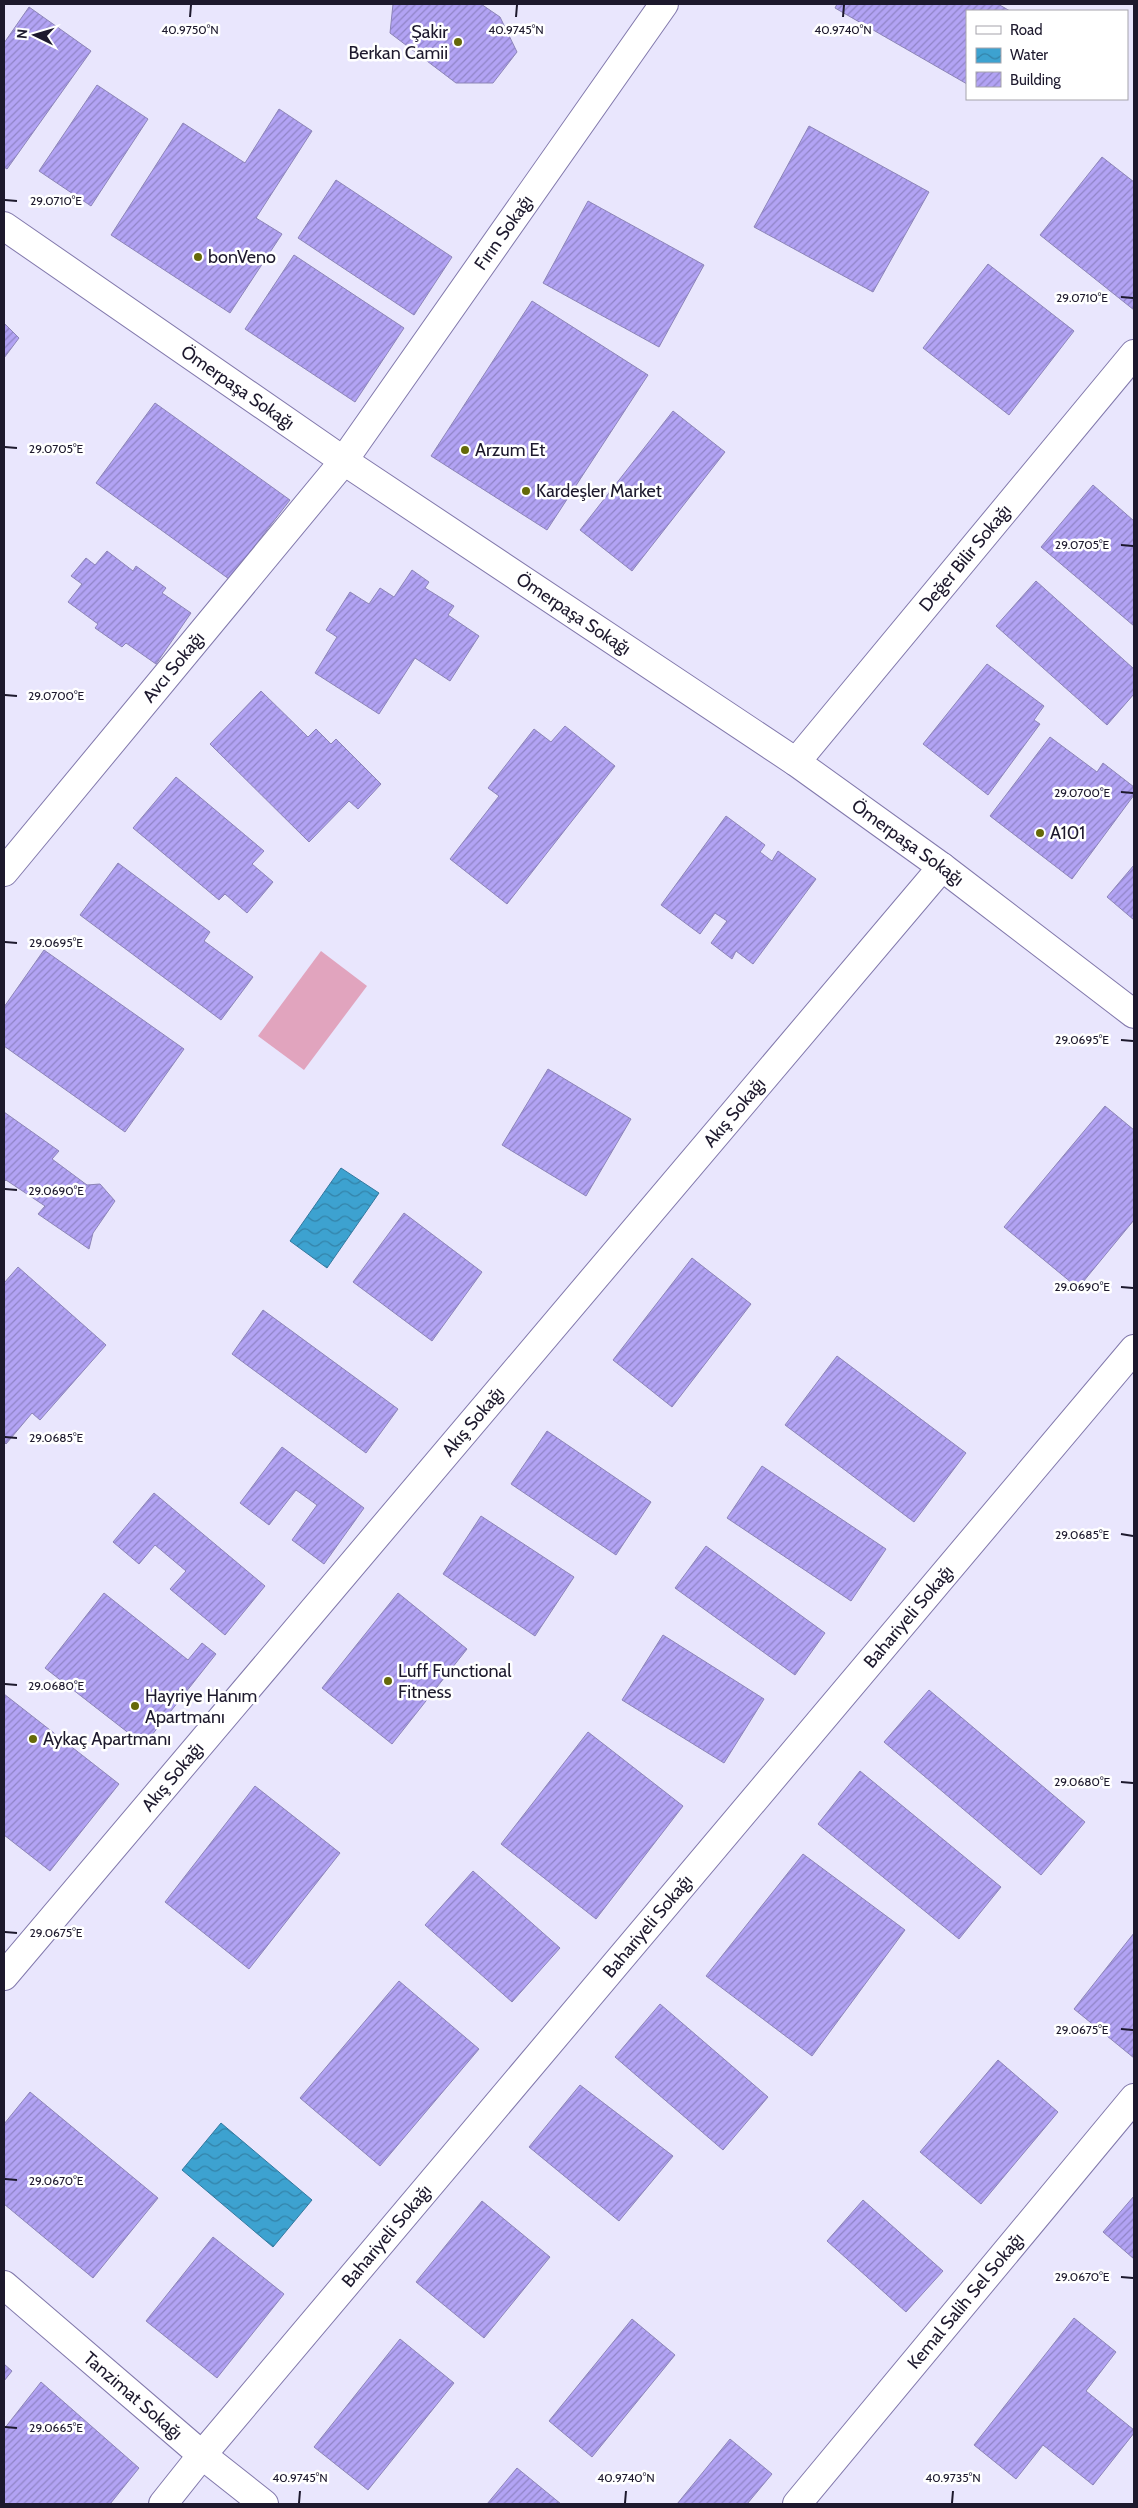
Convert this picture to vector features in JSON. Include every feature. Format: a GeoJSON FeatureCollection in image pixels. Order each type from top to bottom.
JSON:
{"type":"FeatureCollection","features":[{"type":"Feature","properties":{"kind":"street","name":"Fırın Sokağı"},"geometry":{"type":"LineString","coordinates":[[344,461],[664,4]]}},
{"type":"Feature","properties":{"kind":"street","name":"Ömerpaşa Sokağı"},"geometry":{"type":"LineString","coordinates":[[4,226],[344,461],[796,762],[942,867],[1134,1014]]}},
{"type":"Feature","properties":{"kind":"street","name":"Değer Bilir Sokağı"},"geometry":{"type":"LineString","coordinates":[[796,762],[1134,354]]}},
{"type":"Feature","properties":{"kind":"street","name":"Avcı Sokağı"},"geometry":{"type":"LineString","coordinates":[[4,872],[344,461]]}},
{"type":"Feature","properties":{"kind":"street","name":"Akış Sokağı"},"geometry":{"type":"LineString","coordinates":[[4,1976],[942,867]]}},
{"type":"Feature","properties":{"kind":"street","name":"Bahariyeli Sokağı"},"geometry":{"type":"LineString","coordinates":[[163,2504],[202,2455],[1134,1349]]}},
{"type":"Feature","properties":{"kind":"street","name":"Kemal Salih Sel Sokağı"},"geometry":{"type":"LineString","coordinates":[[797,2504],[1134,2098]]}},
{"type":"Feature","properties":{"kind":"street","name":"Tanzimat Sokağı"},"geometry":{"type":"LineString","coordinates":[[4,2285],[202,2455],[264,2504]]}},
{"type":"Feature","properties":{"kind":"shaded area"},"geometry":{"type":"Polygon","coordinates":[[[321,951],[367,986],[304,1070],[258,1036],[321,951]]]}},
{"type":"Feature","properties":{"kind":"water"},"geometry":{"type":"Polygon","coordinates":[[[341,1168],[379,1193],[327,1268],[290,1241],[341,1168]]]}},
{"type":"Feature","properties":{"kind":"water"},"geometry":{"type":"Polygon","coordinates":[[[221,2123],[312,2200],[273,2247],[182,2170],[221,2123]]]}},
{"type":"Feature","properties":{"kind":"building","name":"Şakir Berkan Camii"},"geometry":{"type":"Polygon","coordinates":[[[393,4],[481,4],[500,17],[517,52],[493,83],[456,83],[390,33],[393,4]]]}},
{"type":"Feature","properties":{"kind":"building"},"geometry":{"type":"Polygon","coordinates":[[[837,4],[998,4],[1008,10],[966,10],[966,83],[835,8],[837,4]]]}},
{"type":"Feature","properties":{"kind":"building"},"geometry":{"type":"Polygon","coordinates":[[[29,7],[91,51],[7,169],[4,167],[4,43],[29,7]]]}},
{"type":"Feature","properties":{"kind":"building"},"geometry":{"type":"Polygon","coordinates":[[[97,85],[148,119],[91,206],[39,171],[97,85]]]}},
{"type":"Feature","properties":{"kind":"building"},"geometry":{"type":"Polygon","coordinates":[[[279,109],[312,131],[256,218],[282,234],[230,313],[111,235],[183,123],[245,163],[279,109]]]}},
{"type":"Feature","properties":{"kind":"building"},"geometry":{"type":"Polygon","coordinates":[[[809,126],[929,192],[873,292],[754,227],[809,126]]]}},
{"type":"Feature","properties":{"kind":"building"},"geometry":{"type":"Polygon","coordinates":[[[1102,157],[1134,182],[1134,310],[1040,235],[1102,157]]]}},
{"type":"Feature","properties":{"kind":"building"},"geometry":{"type":"Polygon","coordinates":[[[336,180],[452,257],[414,315],[298,238],[336,180]]]}},
{"type":"Feature","properties":{"kind":"building"},"geometry":{"type":"Polygon","coordinates":[[[588,201],[704,265],[659,347],[543,283],[588,201]]]}},
{"type":"Feature","properties":{"kind":"building"},"geometry":{"type":"Polygon","coordinates":[[[294,255],[404,328],[355,402],[245,329],[294,255]]]}},
{"type":"Feature","properties":{"kind":"building"},"geometry":{"type":"Polygon","coordinates":[[[988,264],[1074,331],[1009,415],[923,348],[988,264]]]}},
{"type":"Feature","properties":{"kind":"building"},"geometry":{"type":"Polygon","coordinates":[[[532,301],[648,375],[547,530],[431,456],[532,301]]]}},
{"type":"Feature","properties":{"kind":"building"},"geometry":{"type":"Polygon","coordinates":[[[4,323],[19,338],[4,358],[4,323]]]}},
{"type":"Feature","properties":{"kind":"building"},"geometry":{"type":"Polygon","coordinates":[[[155,403],[290,500],[229,579],[96,483],[155,403]]]}},
{"type":"Feature","properties":{"kind":"building"},"geometry":{"type":"Polygon","coordinates":[[[673,411],[725,452],[632,571],[580,530],[673,411]]]}},
{"type":"Feature","properties":{"kind":"building"},"geometry":{"type":"Polygon","coordinates":[[[1093,485],[1134,521],[1134,626],[1041,547],[1093,485]]]}},
{"type":"Feature","properties":{"kind":"building"},"geometry":{"type":"Polygon","coordinates":[[[107,551],[133,571],[136,566],[166,588],[162,593],[191,613],[156,664],[126,643],[122,647],[95,628],[98,624],[68,602],[82,584],[71,576],[86,558],[95,565],[107,551]]]}},
{"type":"Feature","properties":{"kind":"building"},"geometry":{"type":"Polygon","coordinates":[[[412,570],[429,582],[425,588],[454,606],[448,615],[479,636],[450,681],[415,658],[379,714],[315,673],[337,637],[326,630],[350,592],[369,604],[380,588],[394,597],[412,570]]]}},
{"type":"Feature","properties":{"kind":"building"},"geometry":{"type":"Polygon","coordinates":[[[1036,581],[1134,669],[1134,694],[1107,725],[996,626],[1036,581]]]}},
{"type":"Feature","properties":{"kind":"building"},"geometry":{"type":"Polygon","coordinates":[[[987,664],[1044,706],[1034,720],[1040,724],[988,795],[923,744],[987,664]]]}},
{"type":"Feature","properties":{"kind":"building"},"geometry":{"type":"Polygon","coordinates":[[[261,691],[308,737],[316,729],[331,744],[336,739],[381,784],[358,809],[349,801],[309,842],[210,744],[261,691]]]}},
{"type":"Feature","properties":{"kind":"building"},"geometry":{"type":"Polygon","coordinates":[[[565,726],[615,766],[507,904],[450,859],[499,796],[488,788],[534,729],[551,742],[565,726]]]}},
{"type":"Feature","properties":{"kind":"building"},"geometry":{"type":"Polygon","coordinates":[[[1050,737],[1097,772],[1103,763],[1134,787],[1134,795],[1072,879],[990,816],[1050,737]]]}},
{"type":"Feature","properties":{"kind":"building"},"geometry":{"type":"Polygon","coordinates":[[[176,777],[264,851],[252,864],[273,882],[247,913],[225,894],[219,900],[133,828],[176,777]]]}},
{"type":"Feature","properties":{"kind":"building"},"geometry":{"type":"Polygon","coordinates":[[[726,816],[765,845],[760,852],[772,861],[778,851],[816,879],[753,964],[736,951],[732,959],[711,943],[727,921],[715,913],[700,934],[661,905],[726,816]]]}},
{"type":"Feature","properties":{"kind":"building"},"geometry":{"type":"Polygon","coordinates":[[[118,863],[210,932],[204,941],[253,977],[221,1020],[80,915],[118,863]]]}},
{"type":"Feature","properties":{"kind":"building"},"geometry":{"type":"Polygon","coordinates":[[[1134,865],[1134,920],[1107,897],[1134,865]]]}},
{"type":"Feature","properties":{"kind":"building"},"geometry":{"type":"Polygon","coordinates":[[[44,950],[184,1049],[125,1132],[4,1046],[4,1007],[44,950]]]}},
{"type":"Feature","properties":{"kind":"building"},"geometry":{"type":"Polygon","coordinates":[[[548,1069],[631,1119],[586,1196],[502,1145],[548,1069]]]}},
{"type":"Feature","properties":{"kind":"building"},"geometry":{"type":"Polygon","coordinates":[[[1105,1106],[1134,1130],[1134,1220],[1078,1288],[1004,1227],[1105,1106]]]}},
{"type":"Feature","properties":{"kind":"building"},"geometry":{"type":"Polygon","coordinates":[[[4,1112],[59,1151],[52,1159],[87,1185],[100,1184],[115,1201],[93,1233],[89,1249],[38,1214],[45,1206],[6,1180],[4,1182],[4,1112]]]}},
{"type":"Feature","properties":{"kind":"building"},"geometry":{"type":"Polygon","coordinates":[[[404,1213],[482,1272],[432,1341],[353,1282],[404,1213]]]}},
{"type":"Feature","properties":{"kind":"building"},"geometry":{"type":"Polygon","coordinates":[[[692,1258],[751,1304],[672,1407],[613,1360],[692,1258]]]}},
{"type":"Feature","properties":{"kind":"building"},"geometry":{"type":"Polygon","coordinates":[[[18,1267],[106,1345],[40,1420],[32,1413],[6,1444],[4,1442],[4,1283],[18,1267]]]}},
{"type":"Feature","properties":{"kind":"building"},"geometry":{"type":"Polygon","coordinates":[[[263,1310],[398,1409],[366,1453],[232,1354],[263,1310]]]}},
{"type":"Feature","properties":{"kind":"building"},"geometry":{"type":"Polygon","coordinates":[[[837,1356],[966,1453],[914,1522],[785,1425],[837,1356]]]}},
{"type":"Feature","properties":{"kind":"building"},"geometry":{"type":"Polygon","coordinates":[[[547,1431],[651,1502],[616,1555],[511,1484],[547,1431]]]}},
{"type":"Feature","properties":{"kind":"building"},"geometry":{"type":"Polygon","coordinates":[[[282,1447],[364,1508],[324,1564],[292,1540],[317,1505],[296,1490],[269,1525],[240,1503],[282,1447]]]}},
{"type":"Feature","properties":{"kind":"building"},"geometry":{"type":"Polygon","coordinates":[[[762,1466],[886,1549],[851,1601],[727,1518],[762,1466]]]}},
{"type":"Feature","properties":{"kind":"building"},"geometry":{"type":"Polygon","coordinates":[[[154,1493],[265,1586],[225,1635],[170,1589],[186,1571],[155,1545],[139,1564],[113,1542],[154,1493]]]}},
{"type":"Feature","properties":{"kind":"building"},"geometry":{"type":"Polygon","coordinates":[[[481,1516],[574,1577],[535,1636],[443,1574],[481,1516]]]}},
{"type":"Feature","properties":{"kind":"building"},"geometry":{"type":"Polygon","coordinates":[[[706,1546],[825,1633],[795,1675],[675,1588],[706,1546]]]}},
{"type":"Feature","properties":{"kind":"building","name":"Hayriye Hanım Apartmanı"},"geometry":{"type":"Polygon","coordinates":[[[104,1593],[188,1660],[202,1643],[216,1654],[144,1745],[45,1668],[104,1593]]]}},
{"type":"Feature","properties":{"kind":"building"},"geometry":{"type":"Polygon","coordinates":[[[398,1593],[467,1649],[392,1744],[322,1688],[398,1593]]]}},
{"type":"Feature","properties":{"kind":"building"},"geometry":{"type":"Polygon","coordinates":[[[663,1635],[764,1699],[724,1763],[622,1700],[663,1635]]]}},
{"type":"Feature","properties":{"kind":"building"},"geometry":{"type":"Polygon","coordinates":[[[929,1690],[1085,1822],[1041,1875],[884,1742],[929,1690]]]}},
{"type":"Feature","properties":{"kind":"building","name":"Aykaç Apartmanı"},"geometry":{"type":"Polygon","coordinates":[[[4,1694],[119,1784],[50,1871],[4,1835],[4,1694]]]}},
{"type":"Feature","properties":{"kind":"building"},"geometry":{"type":"Polygon","coordinates":[[[588,1732],[683,1806],[596,1919],[501,1844],[588,1732]]]}},
{"type":"Feature","properties":{"kind":"building"},"geometry":{"type":"Polygon","coordinates":[[[860,1771],[1001,1887],[959,1939],[818,1824],[860,1771]]]}},
{"type":"Feature","properties":{"kind":"building"},"geometry":{"type":"Polygon","coordinates":[[[255,1786],[340,1853],[249,1969],[165,1902],[255,1786]]]}},
{"type":"Feature","properties":{"kind":"building"},"geometry":{"type":"Polygon","coordinates":[[[803,1854],[905,1930],[812,2056],[706,1976],[803,1854]]]}},
{"type":"Feature","properties":{"kind":"building"},"geometry":{"type":"Polygon","coordinates":[[[473,1871],[560,1948],[512,2002],[425,1925],[473,1871]]]}},
{"type":"Feature","properties":{"kind":"building"},"geometry":{"type":"Polygon","coordinates":[[[1134,1933],[1134,2058],[1074,2009],[1134,1933]]]}},
{"type":"Feature","properties":{"kind":"building"},"geometry":{"type":"Polygon","coordinates":[[[399,1981],[479,2049],[380,2166],[300,2098],[399,1981]]]}},
{"type":"Feature","properties":{"kind":"building"},"geometry":{"type":"Polygon","coordinates":[[[660,2004],[768,2097],[723,2150],[615,2057],[660,2004]]]}},
{"type":"Feature","properties":{"kind":"building"},"geometry":{"type":"Polygon","coordinates":[[[998,2060],[1058,2112],[981,2204],[920,2152],[998,2060]]]}},
{"type":"Feature","properties":{"kind":"building"},"geometry":{"type":"Polygon","coordinates":[[[580,2085],[673,2156],[619,2221],[529,2147],[580,2085]]]}},
{"type":"Feature","properties":{"kind":"building"},"geometry":{"type":"Polygon","coordinates":[[[30,2092],[158,2198],[93,2278],[4,2204],[4,2124],[30,2092]]]}},
{"type":"Feature","properties":{"kind":"building"},"geometry":{"type":"Polygon","coordinates":[[[1134,2196],[1134,2259],[1103,2232],[1134,2196]]]}},
{"type":"Feature","properties":{"kind":"building"},"geometry":{"type":"Polygon","coordinates":[[[863,2200],[943,2271],[906,2312],[827,2241],[863,2200]]]}},
{"type":"Feature","properties":{"kind":"building"},"geometry":{"type":"Polygon","coordinates":[[[482,2201],[550,2257],[484,2338],[416,2282],[482,2201]]]}},
{"type":"Feature","properties":{"kind":"building"},"geometry":{"type":"Polygon","coordinates":[[[213,2237],[284,2294],[217,2378],[146,2321],[213,2237]]]}},
{"type":"Feature","properties":{"kind":"building"},"geometry":{"type":"Polygon","coordinates":[[[1074,2318],[1116,2352],[1086,2391],[1134,2430],[1134,2433],[1093,2485],[1043,2445],[1016,2479],[974,2445],[1074,2318]]]}},
{"type":"Feature","properties":{"kind":"building"},"geometry":{"type":"Polygon","coordinates":[[[632,2319],[675,2355],[592,2457],[549,2421],[632,2319]]]}},
{"type":"Feature","properties":{"kind":"building"},"geometry":{"type":"Polygon","coordinates":[[[400,2339],[454,2383],[368,2490],[314,2447],[400,2339]]]}},
{"type":"Feature","properties":{"kind":"building"},"geometry":{"type":"Polygon","coordinates":[[[4,2364],[12,2371],[4,2381],[4,2364]]]}},
{"type":"Feature","properties":{"kind":"building"},"geometry":{"type":"Polygon","coordinates":[[[41,2382],[139,2468],[110,2504],[4,2504],[4,2429],[41,2382]]]}},
{"type":"Feature","properties":{"kind":"building"},"geometry":{"type":"Polygon","coordinates":[[[730,2439],[772,2474],[747,2504],[677,2504],[730,2439]]]}},
{"type":"Feature","properties":{"kind":"building"},"geometry":{"type":"Polygon","coordinates":[[[517,2468],[561,2504],[487,2504],[517,2468]]]}},
{"type":"Feature","properties":{"kind":"place","name":"Şakir Berkan Camii"},"geometry":{"type":"Point","coordinates":[458,42]}},
{"type":"Feature","properties":{"kind":"place","name":"bonVeno"},"geometry":{"type":"Point","coordinates":[198,257]}},
{"type":"Feature","properties":{"kind":"place","name":"Arzum Et"},"geometry":{"type":"Point","coordinates":[465,450]}},
{"type":"Feature","properties":{"kind":"place","name":"Kardeşler Market"},"geometry":{"type":"Point","coordinates":[526,491]}},
{"type":"Feature","properties":{"kind":"place","name":"A101"},"geometry":{"type":"Point","coordinates":[1040,833]}},
{"type":"Feature","properties":{"kind":"place","name":"Luff Functional Fitness"},"geometry":{"type":"Point","coordinates":[388,1681]}},
{"type":"Feature","properties":{"kind":"place","name":"Hayriye Hanım Apartmanı"},"geometry":{"type":"Point","coordinates":[135,1706]}},
{"type":"Feature","properties":{"kind":"place","name":"Aykaç Apartmanı"},"geometry":{"type":"Point","coordinates":[33,1739]}}]}
